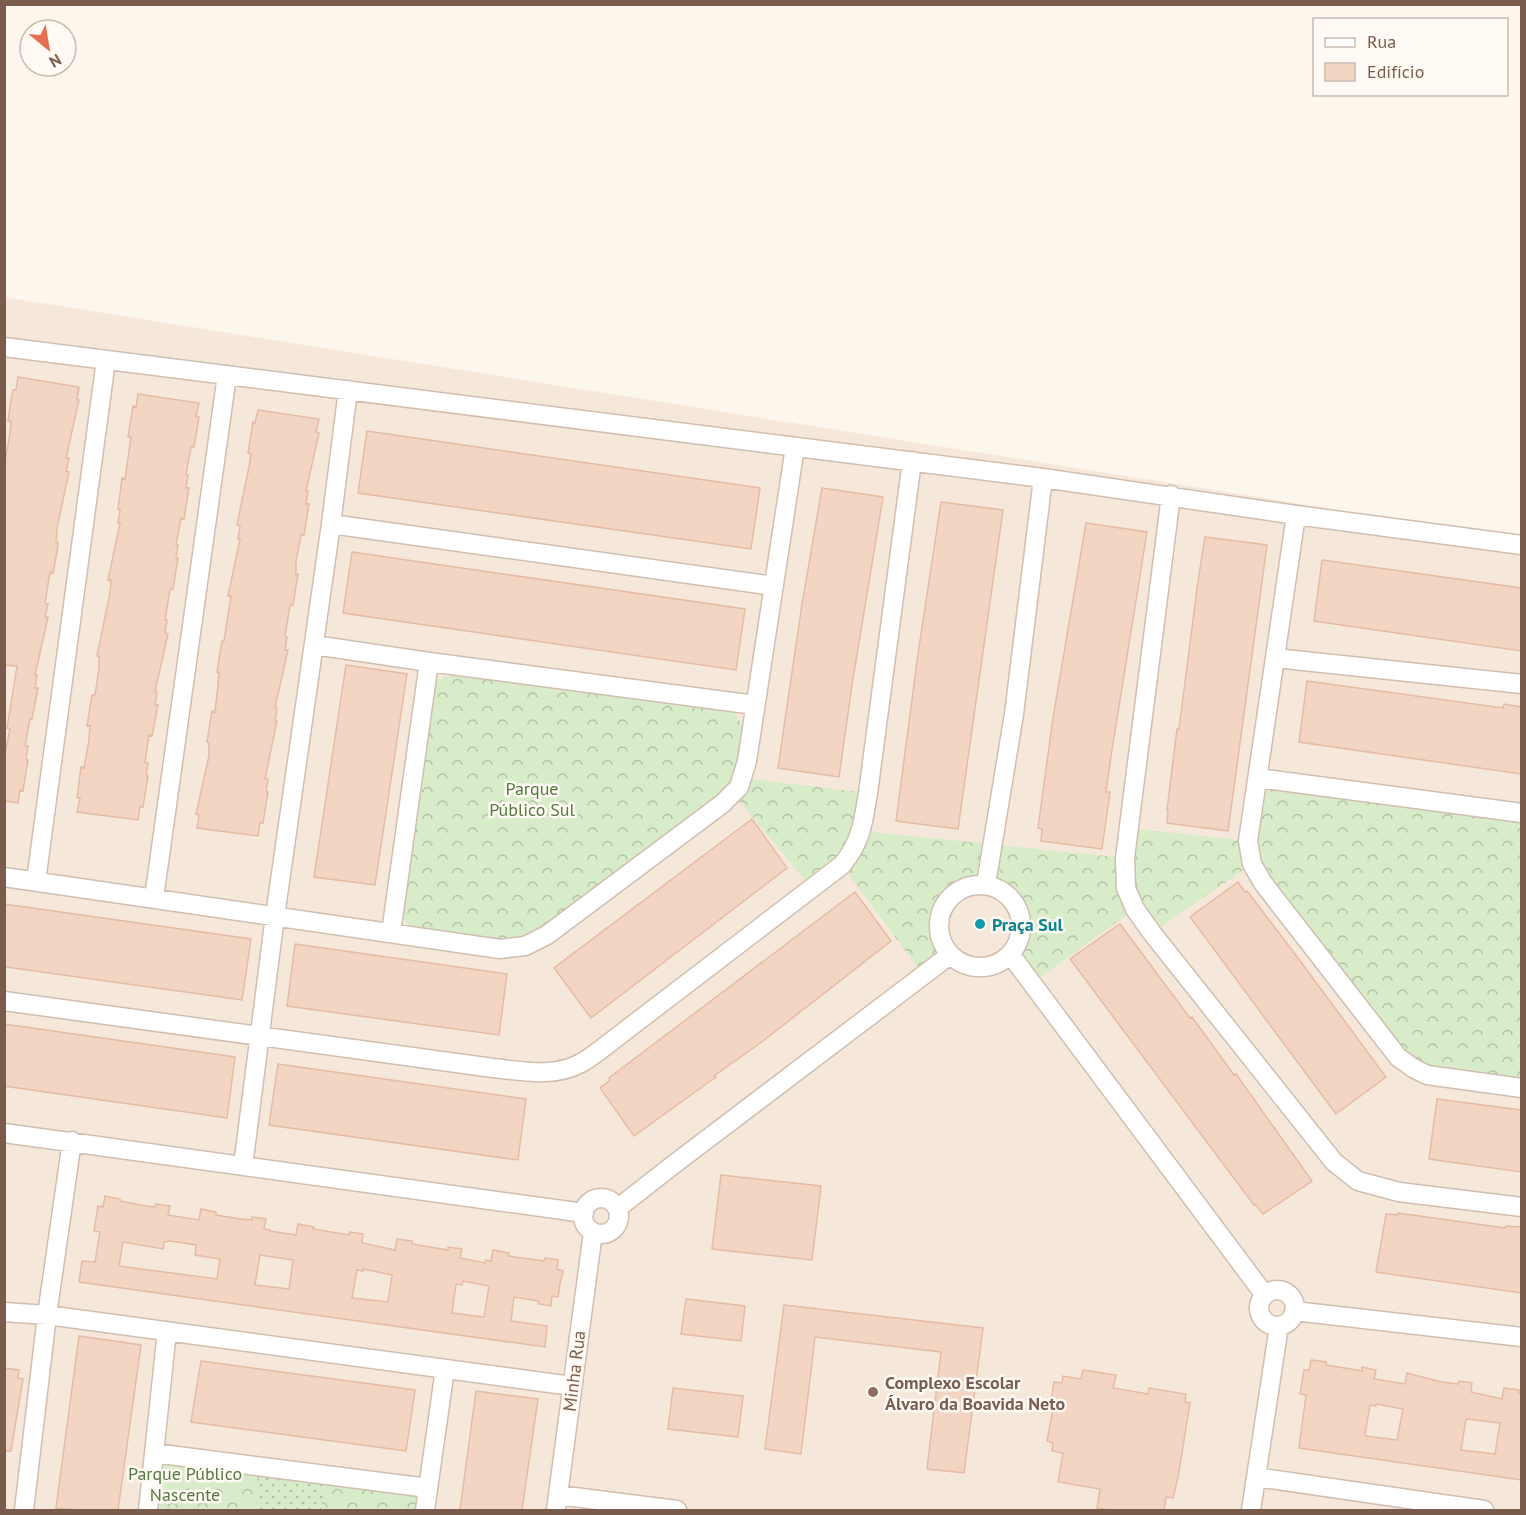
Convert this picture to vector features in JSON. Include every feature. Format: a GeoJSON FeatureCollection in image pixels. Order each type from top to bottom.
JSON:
{"type":"FeatureCollection","features":[{"type":"Feature","properties":{"kind":"street"},"geometry":{"type":"LineString","coordinates":[[4,347],[912,461],[1521,545]]}},
{"type":"Feature","properties":{"kind":"street"},"geometry":{"type":"LineString","coordinates":[[36,881],[106,360]]}},
{"type":"Feature","properties":{"kind":"street"},"geometry":{"type":"LineString","coordinates":[[154,898],[227,375]]}},
{"type":"Feature","properties":{"kind":"street"},"geometry":{"type":"LineString","coordinates":[[243,1166],[275,916],[348,390]]}},
{"type":"Feature","properties":{"kind":"street"},"geometry":{"type":"LineString","coordinates":[[4,876],[500,949],[525,946],[547,935],[722,804],[739,787],[747,761],[795,447]]}},
{"type":"Feature","properties":{"kind":"street"},"geometry":{"type":"LineString","coordinates":[[4,1001],[493,1068],[544,1073],[579,1064],[842,865],[852,852],[862,831],[912,461]]}},
{"type":"Feature","properties":{"kind":"street"},"geometry":{"type":"LineString","coordinates":[[986,884],[1014,714],[1042,478]]}},
{"type":"Feature","properties":{"kind":"street"},"geometry":{"type":"LineString","coordinates":[[1171,495],[1125,858],[1126,888],[1135,909],[1334,1162],[1358,1181],[1399,1192],[1521,1207]]}},
{"type":"Feature","properties":{"kind":"street"},"geometry":{"type":"LineString","coordinates":[[1296,514],[1248,841],[1252,864],[1263,883],[1398,1057],[1427,1075],[1521,1088]]}},
{"type":"Feature","properties":{"kind":"street"},"geometry":{"type":"LineString","coordinates":[[331,524],[774,586]]}},
{"type":"Feature","properties":{"kind":"street"},"geometry":{"type":"LineString","coordinates":[[314,645],[755,705]]}},
{"type":"Feature","properties":{"kind":"street"},"geometry":{"type":"LineString","coordinates":[[1275,658],[1521,684]]}},
{"type":"Feature","properties":{"kind":"street"},"geometry":{"type":"LineString","coordinates":[[391,933],[429,662]]}},
{"type":"Feature","properties":{"kind":"street"},"geometry":{"type":"LineString","coordinates":[[1258,778],[1521,813]]}},
{"type":"Feature","properties":{"kind":"street"},"geometry":{"type":"LineString","coordinates":[[974,884],[986,884],[1008,895],[1016,904],[1021,917],[1020,937],[1011,954],[1000,962],[987,967],[975,968],[961,963],[950,955],[939,932],[939,918],[952,895],[974,884]]}},
{"type":"Feature","properties":{"kind":"street"},"geometry":{"type":"LineString","coordinates":[[1011,954],[1264,1294]]}},
{"type":"Feature","properties":{"kind":"street"},"geometry":{"type":"LineString","coordinates":[[618,1209],[672,1165],[950,955]]}},
{"type":"Feature","properties":{"kind":"street"},"geometry":{"type":"LineString","coordinates":[[4,1133],[584,1213]]}},
{"type":"Feature","properties":{"kind":"street"},"geometry":{"type":"LineString","coordinates":[[24,1510],[47,1315],[72,1142]]}},
{"type":"Feature","properties":{"kind":"street"},"geometry":{"type":"LineString","coordinates":[[599,1198],[610,1200],[618,1209],[619,1220],[614,1229],[604,1234],[593,1232],[585,1224],[584,1213],[589,1203],[599,1198]]}},
{"type":"Feature","properties":{"kind":"street","name":"Minha Rua"},"geometry":{"type":"LineString","coordinates":[[557,1503],[593,1232]]}},
{"type":"Feature","properties":{"kind":"street"},"geometry":{"type":"LineString","coordinates":[[1274,1289],[1286,1292],[1293,1300],[1294,1311],[1289,1321],[1279,1326],[1268,1324],[1260,1316],[1258,1304],[1264,1294],[1274,1289]]}},
{"type":"Feature","properties":{"kind":"street"},"geometry":{"type":"LineString","coordinates":[[1294,1311],[1521,1337]]}},
{"type":"Feature","properties":{"kind":"street"},"geometry":{"type":"LineString","coordinates":[[4,1312],[47,1315],[572,1386]]}},
{"type":"Feature","properties":{"kind":"street"},"geometry":{"type":"LineString","coordinates":[[1251,1510],[1279,1326]]}},
{"type":"Feature","properties":{"kind":"street"},"geometry":{"type":"LineString","coordinates":[[148,1510],[167,1331]]}},
{"type":"Feature","properties":{"kind":"street"},"geometry":{"type":"LineString","coordinates":[[424,1510],[445,1369]]}},
{"type":"Feature","properties":{"kind":"street"},"geometry":{"type":"LineString","coordinates":[[154,1453],[428,1488]]}},
{"type":"Feature","properties":{"kind":"street"},"geometry":{"type":"LineString","coordinates":[[1256,1477],[1384,1503],[1484,1510]]}},
{"type":"Feature","properties":{"kind":"street"},"geometry":{"type":"LineString","coordinates":[[557,1503],[677,1510]]}},
{"type":"Feature","properties":{"kind":"shaded area"},"geometry":{"type":"Polygon","coordinates":[[[4,297],[1521,539],[1521,1510],[5,1510],[4,297]]]}},
{"type":"Feature","properties":{"kind":"green space","name":"Parque Público Sul"},"geometry":{"type":"Polygon","coordinates":[[[452,675],[731,710],[741,724],[743,732],[745,751],[743,778],[868,793],[862,831],[1125,858],[1129,828],[1248,841],[1263,794],[1273,788],[1521,820],[1521,1080],[1428,1068],[1404,1052],[1252,864],[1152,933],[1135,909],[1032,983],[1010,954],[1020,932],[1019,914],[1012,899],[999,889],[983,884],[966,886],[952,895],[939,918],[940,935],[950,955],[923,975],[842,865],[811,888],[733,793],[546,927],[524,938],[504,941],[411,928],[402,916],[435,683],[443,677],[452,675]]]}},
{"type":"Feature","properties":{"kind":"green space","name":"Parque Público Nascente"},"geometry":{"type":"Polygon","coordinates":[[[154,1453],[428,1488],[425,1510],[148,1510],[154,1453]]]}},
{"type":"Feature","properties":{"kind":"green space"},"geometry":{"type":"Polygon","coordinates":[[[261,1467],[326,1475],[321,1510],[255,1510],[261,1467]]]}},
{"type":"Feature","properties":{"kind":"building"},"geometry":{"type":"Polygon","coordinates":[[[18,377],[79,387],[77,400],[79,400],[66,458],[69,458],[66,471],[69,472],[57,528],[57,552],[53,573],[50,572],[45,603],[48,604],[45,617],[48,617],[35,675],[37,675],[35,688],[38,688],[25,746],[28,746],[26,760],[28,760],[23,791],[20,790],[18,803],[4,801],[4,759],[17,666],[4,665],[4,467],[10,434],[11,421],[8,421],[11,400],[13,390],[16,390],[18,377]]]}},
{"type":"Feature","properties":{"kind":"building"},"geometry":{"type":"Polygon","coordinates":[[[138,394],[199,403],[196,416],[199,417],[186,474],[188,475],[186,488],[189,488],[184,519],[181,518],[176,545],[178,545],[176,558],[178,558],[165,620],[167,620],[165,633],[168,634],[155,691],[157,692],[155,705],[158,705],[152,736],[149,735],[145,762],[148,763],[146,776],[148,776],[143,807],[140,807],[138,820],[77,812],[80,798],[77,798],[81,767],[84,768],[89,740],[90,726],[87,726],[92,695],[95,695],[99,669],[99,656],[97,656],[110,593],[111,580],[108,580],[120,523],[118,523],[120,510],[118,509],[131,437],[128,437],[133,406],[136,407],[138,394]]]}},
{"type":"Feature","properties":{"kind":"building"},"geometry":{"type":"Polygon","coordinates":[[[258,410],[319,419],[316,432],[319,433],[306,491],[308,491],[306,504],[309,504],[304,535],[301,535],[296,561],[296,574],[298,574],[285,636],[287,637],[285,650],[288,650],[275,707],[277,708],[275,721],[277,721],[265,779],[268,779],[266,792],[268,792],[263,823],[260,823],[258,836],[197,828],[199,815],[196,814],[209,756],[209,743],[207,742],[212,711],[215,712],[219,672],[217,672],[231,596],[228,596],[240,539],[238,539],[240,526],[237,525],[249,467],[251,454],[248,453],[253,422],[255,423],[258,410]]]}},
{"type":"Feature","properties":{"kind":"building"},"geometry":{"type":"Polygon","coordinates":[[[367,431],[760,488],[751,549],[358,493],[367,431]]]}},
{"type":"Feature","properties":{"kind":"building"},"geometry":{"type":"Polygon","coordinates":[[[822,488],[883,497],[839,777],[778,768],[822,488]]]}},
{"type":"Feature","properties":{"kind":"building"},"geometry":{"type":"Polygon","coordinates":[[[941,502],[1003,510],[958,829],[896,821],[941,502]]]}},
{"type":"Feature","properties":{"kind":"building"},"geometry":{"type":"Polygon","coordinates":[[[1086,523],[1147,532],[1111,756],[1106,792],[1110,792],[1102,849],[1041,841],[1042,829],[1038,828],[1053,718],[1086,523]]]}},
{"type":"Feature","properties":{"kind":"building"},"geometry":{"type":"Polygon","coordinates":[[[1205,537],[1267,545],[1228,831],[1167,823],[1177,729],[1179,729],[1205,537]]]}},
{"type":"Feature","properties":{"kind":"building"},"geometry":{"type":"Polygon","coordinates":[[[352,552],[745,609],[736,670],[343,613],[352,552]]]}},
{"type":"Feature","properties":{"kind":"building"},"geometry":{"type":"Polygon","coordinates":[[[1322,560],[1521,588],[1521,651],[1314,621],[1322,560]]]}},
{"type":"Feature","properties":{"kind":"building"},"geometry":{"type":"Polygon","coordinates":[[[346,665],[407,674],[375,885],[314,877],[346,665]]]}},
{"type":"Feature","properties":{"kind":"building"},"geometry":{"type":"Polygon","coordinates":[[[1307,681],[1503,708],[1504,704],[1521,707],[1521,774],[1299,742],[1307,681]]]}},
{"type":"Feature","properties":{"kind":"building"},"geometry":{"type":"Polygon","coordinates":[[[752,819],[787,868],[591,1018],[554,968],[752,819]]]}},
{"type":"Feature","properties":{"kind":"building"},"geometry":{"type":"Polygon","coordinates":[[[1238,882],[1295,954],[1386,1077],[1336,1114],[1190,917],[1238,882]]]}},
{"type":"Feature","properties":{"kind":"building"},"geometry":{"type":"Polygon","coordinates":[[[855,892],[891,941],[763,1041],[714,1076],[716,1077],[634,1136],[600,1088],[610,1080],[609,1078],[855,892]]]}},
{"type":"Feature","properties":{"kind":"building"},"geometry":{"type":"Polygon","coordinates":[[[4,904],[251,939],[242,1000],[6,967],[4,966],[4,904]]]}},
{"type":"Feature","properties":{"kind":"building"},"geometry":{"type":"Polygon","coordinates":[[[1120,924],[1234,1075],[1236,1074],[1312,1181],[1263,1214],[1070,959],[1120,924]]]}},
{"type":"Feature","properties":{"kind":"building"},"geometry":{"type":"Polygon","coordinates":[[[295,944],[507,974],[499,1035],[287,1006],[295,944]]]}},
{"type":"Feature","properties":{"kind":"building"},"geometry":{"type":"Polygon","coordinates":[[[4,1024],[235,1057],[227,1118],[4,1086],[4,1024]]]}},
{"type":"Feature","properties":{"kind":"building"},"geometry":{"type":"Polygon","coordinates":[[[278,1064],[526,1099],[518,1160],[269,1125],[278,1064]]]}},
{"type":"Feature","properties":{"kind":"building"},"geometry":{"type":"Polygon","coordinates":[[[1437,1099],[1521,1110],[1521,1172],[1429,1159],[1437,1099]]]}},
{"type":"Feature","properties":{"kind":"building"},"geometry":{"type":"Polygon","coordinates":[[[721,1175],[821,1186],[812,1260],[712,1249],[721,1175]]]}},
{"type":"Feature","properties":{"kind":"building"},"geometry":{"type":"Polygon","coordinates":[[[105,1196],[145,1206],[155,1207],[156,1204],[170,1206],[168,1215],[199,1220],[201,1209],[216,1212],[216,1215],[241,1219],[252,1220],[252,1217],[266,1219],[264,1229],[270,1231],[296,1235],[298,1224],[349,1235],[350,1232],[363,1234],[362,1243],[395,1250],[397,1239],[448,1250],[448,1247],[462,1249],[460,1258],[485,1263],[486,1260],[491,1261],[493,1250],[509,1253],[508,1256],[544,1261],[545,1258],[558,1260],[557,1269],[563,1271],[558,1297],[552,1296],[551,1306],[538,1304],[539,1301],[514,1297],[511,1321],[547,1326],[545,1347],[79,1282],[82,1261],[95,1262],[100,1232],[94,1231],[98,1206],[103,1207],[105,1196]],[[123,1242],[119,1266],[217,1279],[220,1259],[195,1255],[196,1245],[164,1242],[163,1249],[123,1242]],[[260,1255],[255,1285],[289,1289],[293,1260],[260,1255]],[[363,1269],[363,1271],[357,1270],[352,1298],[388,1302],[392,1275],[363,1269]],[[463,1281],[462,1285],[456,1284],[452,1313],[484,1317],[489,1286],[463,1281]]]}},
{"type":"Feature","properties":{"kind":"building"},"geometry":{"type":"Polygon","coordinates":[[[1398,1213],[1505,1228],[1506,1226],[1521,1227],[1521,1293],[1376,1272],[1386,1214],[1398,1215],[1398,1213]]]}},
{"type":"Feature","properties":{"kind":"building"},"geometry":{"type":"Polygon","coordinates":[[[686,1299],[745,1306],[741,1341],[681,1334],[686,1299]]]}},
{"type":"Feature","properties":{"kind":"building"},"geometry":{"type":"Polygon","coordinates":[[[784,1305],[983,1328],[964,1473],[927,1469],[941,1352],[815,1337],[801,1454],[765,1449],[784,1305]]]}},
{"type":"Feature","properties":{"kind":"building"},"geometry":{"type":"Polygon","coordinates":[[[79,1336],[141,1345],[118,1510],[56,1508],[79,1336]]]}},
{"type":"Feature","properties":{"kind":"building"},"geometry":{"type":"Polygon","coordinates":[[[1311,1360],[1362,1371],[1362,1367],[1376,1370],[1374,1379],[1405,1384],[1407,1373],[1441,1382],[1472,1383],[1471,1392],[1502,1399],[1504,1388],[1520,1390],[1521,1480],[1299,1448],[1306,1395],[1300,1394],[1304,1370],[1309,1370],[1311,1360]],[[1376,1404],[1376,1406],[1370,1405],[1366,1436],[1397,1440],[1403,1409],[1376,1404]],[[1466,1419],[1461,1450],[1495,1454],[1500,1423],[1466,1419]]]}},
{"type":"Feature","properties":{"kind":"building"},"geometry":{"type":"Polygon","coordinates":[[[201,1361],[415,1390],[406,1451],[191,1422],[201,1361]]]}},
{"type":"Feature","properties":{"kind":"building"},"geometry":{"type":"Polygon","coordinates":[[[4,1368],[19,1370],[18,1378],[23,1379],[11,1451],[4,1451],[4,1368]]]}},
{"type":"Feature","properties":{"kind":"building"},"geometry":{"type":"Polygon","coordinates":[[[1083,1370],[1116,1375],[1113,1388],[1148,1394],[1149,1388],[1186,1394],[1185,1402],[1190,1403],[1178,1477],[1173,1498],[1166,1497],[1164,1510],[1097,1508],[1100,1489],[1058,1482],[1063,1453],[1052,1451],[1053,1443],[1047,1441],[1053,1409],[1050,1409],[1054,1382],[1062,1383],[1063,1376],[1081,1379],[1083,1370]]]}},
{"type":"Feature","properties":{"kind":"building"},"geometry":{"type":"Polygon","coordinates":[[[673,1388],[743,1396],[738,1437],[668,1429],[673,1388]]]}},
{"type":"Feature","properties":{"kind":"building"},"geometry":{"type":"Polygon","coordinates":[[[476,1391],[538,1399],[522,1510],[460,1510],[476,1391]]]}},
{"type":"Feature","properties":{"kind":"place","name":"Praça Sul"},"geometry":{"type":"Point","coordinates":[980,924]}},
{"type":"Feature","properties":{"kind":"place","name":"Complexo Escolar Álvaro da Boavida Neto"},"geometry":{"type":"Point","coordinates":[873,1392]}}]}
